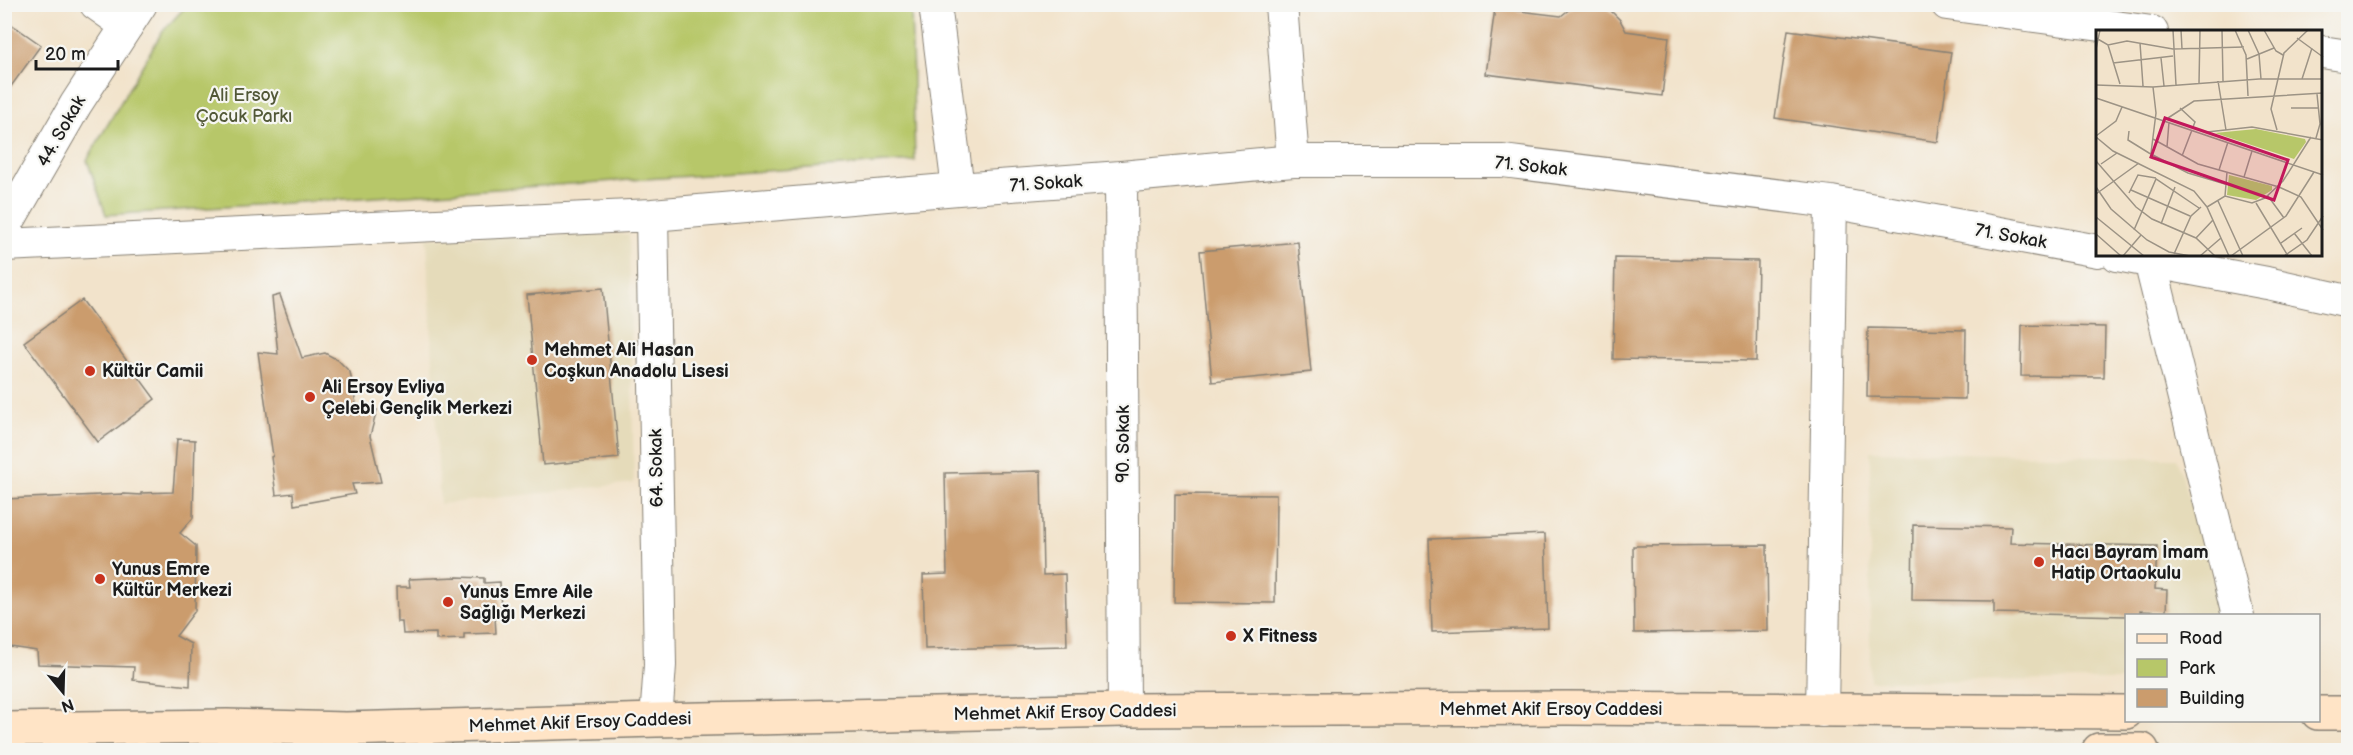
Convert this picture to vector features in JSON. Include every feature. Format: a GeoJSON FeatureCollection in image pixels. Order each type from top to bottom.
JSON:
{"type":"FeatureCollection","features":[{"type":"Feature","properties":{"kind":"main road","name":"Mehmet Akif Ersoy Caddesi"},"geometry":{"type":"LineString","coordinates":[[4,729],[227,726],[346,729],[1124,710],[1567,708],[2125,712]]}},
{"type":"Feature","properties":{"kind":"main road"},"geometry":{"type":"LineString","coordinates":[[2320,712],[2349,713]]}},
{"type":"Feature","properties":{"kind":"main road"},"geometry":{"type":"LineString","coordinates":[[2100,750],[2142,750]]}},
{"type":"Feature","properties":{"kind":"street"},"geometry":{"type":"LineString","coordinates":[[96,4],[134,15]]}},
{"type":"Feature","properties":{"kind":"street"},"geometry":{"type":"LineString","coordinates":[[935,4],[958,189]]}},
{"type":"Feature","properties":{"kind":"street"},"geometry":{"type":"LineString","coordinates":[[1281,4],[1293,161]]}},
{"type":"Feature","properties":{"kind":"street"},"geometry":{"type":"LineString","coordinates":[[1965,6],[2138,30]]}},
{"type":"Feature","properties":{"kind":"street","name":"44. Sokak"},"geometry":{"type":"LineString","coordinates":[[4,229],[76,104],[134,15]]}},
{"type":"Feature","properties":{"kind":"street"},"geometry":{"type":"LineString","coordinates":[[2323,52],[2349,56]]}},
{"type":"Feature","properties":{"kind":"street","name":"71. Sokak"},"geometry":{"type":"LineString","coordinates":[[4,245],[652,216],[1293,161],[1503,161],[1831,202],[2096,252]]}},
{"type":"Feature","properties":{"kind":"street","name":"90. Sokak"},"geometry":{"type":"LineString","coordinates":[[1121,177],[1124,710]]}},
{"type":"Feature","properties":{"kind":"street"},"geometry":{"type":"LineString","coordinates":[[1822,711],[1831,202]]}},
{"type":"Feature","properties":{"kind":"street","name":"64. Sokak"},"geometry":{"type":"LineString","coordinates":[[652,216],[660,665],[656,720]]}},
{"type":"Feature","properties":{"kind":"street"},"geometry":{"type":"LineString","coordinates":[[2122,256],[2349,301]]}},
{"type":"Feature","properties":{"kind":"street"},"geometry":{"type":"LineString","coordinates":[[2150,261],[2238,614]]}},
{"type":"Feature","properties":{"kind":"shaded area","name":"Mehmet Ali Hasan Coşkun Anadolu Lisesi"},"geometry":{"type":"Polygon","coordinates":[[[629,234],[634,483],[440,504],[427,238],[629,234]]]}},
{"type":"Feature","properties":{"kind":"shaded area","name":"Hacı Bayram İmam Hatip Ortaokulu"},"geometry":{"type":"Polygon","coordinates":[[[1870,451],[2176,458],[2223,614],[2125,614],[2125,680],[1870,681],[1870,451]]]}},
{"type":"Feature","properties":{"kind":"green space","name":"Ali Ersoy Çocuk Parkı"},"geometry":{"type":"Polygon","coordinates":[[[188,4],[911,5],[915,161],[106,215],[87,160],[162,32],[188,4]]]}},
{"type":"Feature","properties":{"kind":"building"},"geometry":{"type":"Polygon","coordinates":[[[1576,4],[1604,4],[1620,20],[1626,31],[1669,37],[1662,96],[1486,74],[1495,8],[1561,16],[1576,4]]]}},
{"type":"Feature","properties":{"kind":"building"},"geometry":{"type":"Polygon","coordinates":[[[4,19],[41,45],[4,96],[4,19]]]}},
{"type":"Feature","properties":{"kind":"building"},"geometry":{"type":"Polygon","coordinates":[[[1788,30],[1951,52],[1938,142],[1775,118],[1788,30]]]}},
{"type":"Feature","properties":{"kind":"building"},"geometry":{"type":"Polygon","coordinates":[[[1298,242],[1311,372],[1212,382],[1200,251],[1298,242]]]}},
{"type":"Feature","properties":{"kind":"building"},"geometry":{"type":"Polygon","coordinates":[[[1615,258],[1758,261],[1756,361],[1613,359],[1615,258]]]}},
{"type":"Feature","properties":{"kind":"building"},"geometry":{"type":"Polygon","coordinates":[[[603,288],[619,458],[543,465],[527,295],[603,288]]]}},
{"type":"Feature","properties":{"kind":"building","name":"Ali Ersoy Evliya Çelebi Gençlik Merkezi"},"geometry":{"type":"Polygon","coordinates":[[[280,295],[302,358],[325,353],[338,360],[350,372],[357,409],[377,410],[370,436],[381,482],[352,484],[355,494],[294,505],[293,493],[276,495],[271,457],[273,456],[258,352],[278,354],[272,297],[280,295]]]}},
{"type":"Feature","properties":{"kind":"building","name":"Kültür Camii"},"geometry":{"type":"Polygon","coordinates":[[[82,300],[155,399],[98,442],[24,342],[82,300]]]}},
{"type":"Feature","properties":{"kind":"building"},"geometry":{"type":"Polygon","coordinates":[[[2022,325],[2105,327],[2104,377],[2021,376],[2022,325]]]}},
{"type":"Feature","properties":{"kind":"building"},"geometry":{"type":"Polygon","coordinates":[[[1868,328],[1966,330],[1965,399],[1867,397],[1868,328]]]}},
{"type":"Feature","properties":{"kind":"building","name":"Yunus Emre Kültür Merkezi"},"geometry":{"type":"Polygon","coordinates":[[[177,439],[195,440],[193,518],[180,533],[196,546],[195,611],[176,636],[191,644],[190,686],[133,680],[134,667],[38,664],[37,651],[4,646],[4,499],[173,492],[177,439]]]}},
{"type":"Feature","properties":{"kind":"building"},"geometry":{"type":"Polygon","coordinates":[[[1041,471],[1043,575],[1065,574],[1067,646],[925,649],[923,575],[947,574],[945,473],[1041,471]]]}},
{"type":"Feature","properties":{"kind":"building"},"geometry":{"type":"Polygon","coordinates":[[[1175,494],[1276,495],[1275,603],[1174,602],[1175,494]]]}},
{"type":"Feature","properties":{"kind":"building"},"geometry":{"type":"Polygon","coordinates":[[[1913,525],[2011,527],[2010,543],[2157,546],[2155,589],[2167,590],[2166,612],[2140,611],[2140,614],[2125,614],[2125,616],[1994,613],[1994,601],[1912,600],[1913,525]]]}},
{"type":"Feature","properties":{"kind":"building"},"geometry":{"type":"Polygon","coordinates":[[[1545,534],[1548,628],[1432,632],[1429,539],[1545,534]]]}},
{"type":"Feature","properties":{"kind":"building"},"geometry":{"type":"Polygon","coordinates":[[[1767,545],[1768,631],[1634,633],[1633,546],[1767,545]]]}},
{"type":"Feature","properties":{"kind":"building","name":"Yunus Emre Aile Sağlığı Merkezi"},"geometry":{"type":"Polygon","coordinates":[[[484,578],[484,583],[500,582],[501,617],[495,617],[496,633],[464,634],[464,639],[436,640],[436,633],[403,634],[402,622],[397,622],[396,587],[410,587],[409,579],[484,578]]]}},
{"type":"Feature","properties":{"kind":"place","name":"Mehmet Ali Hasan Coşkun Anadolu Lisesi"},"geometry":{"type":"Point","coordinates":[532,360]}},
{"type":"Feature","properties":{"kind":"place","name":"Kültür Camii"},"geometry":{"type":"Point","coordinates":[90,371]}},
{"type":"Feature","properties":{"kind":"place","name":"Ali Ersoy Evliya Çelebi Gençlik Merkezi"},"geometry":{"type":"Point","coordinates":[310,397]}},
{"type":"Feature","properties":{"kind":"place","name":"Hacı Bayram İmam Hatip Ortaokulu"},"geometry":{"type":"Point","coordinates":[2039,562]}},
{"type":"Feature","properties":{"kind":"place","name":"Yunus Emre Kültür Merkezi"},"geometry":{"type":"Point","coordinates":[100,579]}},
{"type":"Feature","properties":{"kind":"place","name":"Yunus Emre Aile Sağlığı Merkezi"},"geometry":{"type":"Point","coordinates":[448,602]}},
{"type":"Feature","properties":{"kind":"place","name":"X Fitness"},"geometry":{"type":"Point","coordinates":[1231,636]}}]}
